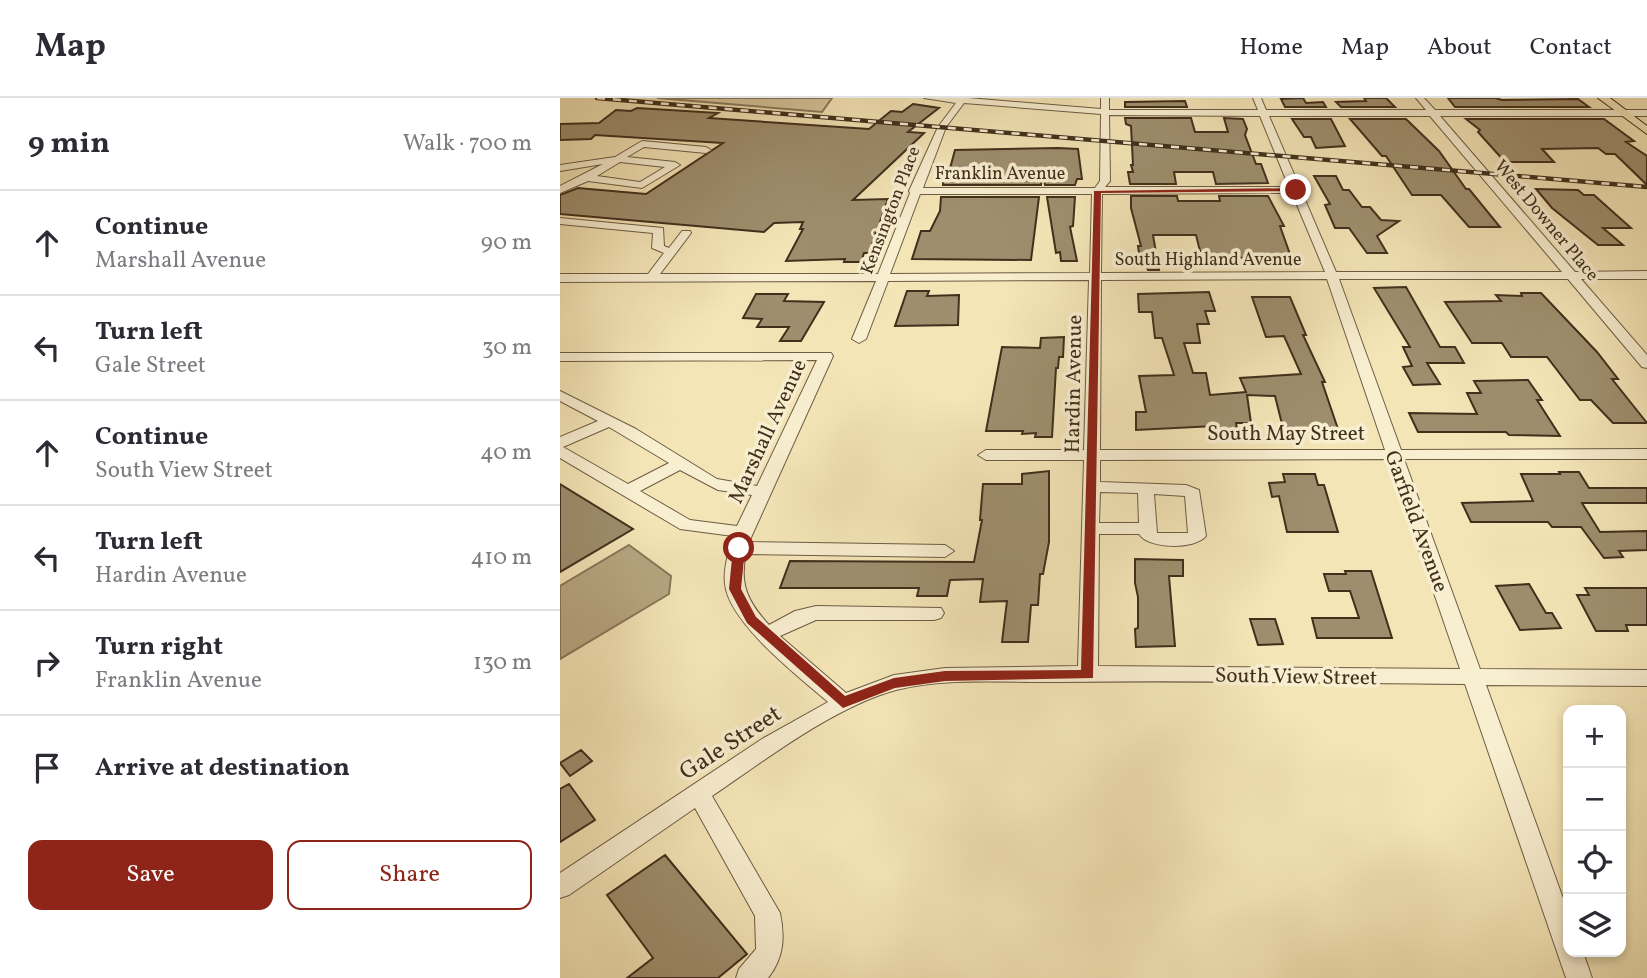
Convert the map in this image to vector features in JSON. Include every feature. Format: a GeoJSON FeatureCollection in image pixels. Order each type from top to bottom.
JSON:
{"type":"FeatureCollection","features":[{"type":"Feature","properties":{"kind":"main road"},"geometry":{"type":"LineString","coordinates":[[1602,98],[1647,131]]}},
{"type":"Feature","properties":{"kind":"street"},"geometry":{"type":"LineString","coordinates":[[928,98],[1433,113],[1647,113]]}},
{"type":"Feature","properties":{"kind":"street"},"geometry":{"type":"LineString","coordinates":[[1019,98],[1057,98]]}},
{"type":"Feature","properties":{"kind":"street","name":"West Downer Place"},"geometry":{"type":"LineString","coordinates":[[1420,98],[1647,364]]}},
{"type":"Feature","properties":{"kind":"street","name":"Kensington Place"},"geometry":{"type":"LineString","coordinates":[[859,339],[914,191],[942,127],[963,99]]}},
{"type":"Feature","properties":{"kind":"street","name":"Hardin Avenue"},"geometry":{"type":"LineString","coordinates":[[1088,674],[1097,191],[1105,181],[1105,105]]}},
{"type":"Feature","properties":{"kind":"street","name":"Garfield Avenue"},"geometry":{"type":"LineString","coordinates":[[1260,106],[1332,276],[1563,933]]}},
{"type":"Feature","properties":{"kind":"street"},"geometry":{"type":"LineString","coordinates":[[560,190],[587,178],[642,144],[706,149]]}},
{"type":"Feature","properties":{"kind":"street"},"geometry":{"type":"LineString","coordinates":[[560,168],[618,159],[675,164],[642,185],[587,178]]}},
{"type":"Feature","properties":{"kind":"street","name":"Franklin Avenue"},"geometry":{"type":"LineString","coordinates":[[914,191],[1296,190]]}},
{"type":"Feature","properties":{"kind":"street"},"geometry":{"type":"LineString","coordinates":[[560,220],[659,230],[658,248],[672,252]]}},
{"type":"Feature","properties":{"kind":"street"},"geometry":{"type":"LineString","coordinates":[[651,278],[686,233]]}},
{"type":"Feature","properties":{"kind":"street","name":"South Highland Avenue"},"geometry":{"type":"LineString","coordinates":[[560,278],[1647,275]]}},
{"type":"Feature","properties":{"kind":"street"},"geometry":{"type":"LineString","coordinates":[[1628,342],[1647,342]]}},
{"type":"Feature","properties":{"kind":"street","name":"Marshall Avenue"},"geometry":{"type":"LineString","coordinates":[[560,357],[826,356],[761,491],[741,540],[735,589],[751,620],[843,703]]}},
{"type":"Feature","properties":{"kind":"street"},"geometry":{"type":"LineString","coordinates":[[560,395],[723,487],[761,491]]}},
{"type":"Feature","properties":{"kind":"street"},"geometry":{"type":"LineString","coordinates":[[560,443],[609,421]]}},
{"type":"Feature","properties":{"kind":"street"},"geometry":{"type":"LineString","coordinates":[[560,451],[687,525],[741,540],[945,551]]}},
{"type":"Feature","properties":{"kind":"street","name":"South May Street"},"geometry":{"type":"LineString","coordinates":[[986,455],[1647,454]]}},
{"type":"Feature","properties":{"kind":"street"},"geometry":{"type":"LineString","coordinates":[[628,491],[682,462]]}},
{"type":"Feature","properties":{"kind":"street"},"geometry":{"type":"LineString","coordinates":[[1092,487],[1186,489],[1193,494],[1197,536],[1191,539],[1153,539],[1147,528],[1146,489]]}},
{"type":"Feature","properties":{"kind":"street"},"geometry":{"type":"LineString","coordinates":[[1091,528],[1147,528]]}},
{"type":"Feature","properties":{"kind":"street"},"geometry":{"type":"LineString","coordinates":[[768,634],[802,616],[816,613],[934,613]]}},
{"type":"Feature","properties":{"kind":"street","name":"South View Street"},"geometry":{"type":"LineString","coordinates":[[945,676],[1088,674],[1647,678]]}},
{"type":"Feature","properties":{"kind":"street","name":"Gale Street"},"geometry":{"type":"LineString","coordinates":[[560,887],[770,745],[843,703],[894,683],[945,676]]}},
{"type":"Feature","properties":{"kind":"street"},"geometry":{"type":"LineString","coordinates":[[699,794],[767,913],[772,933],[770,954],[760,969],[749,978]]}},
{"type":"Feature","properties":{"kind":"street","name":"Garfield Avenue"},"geometry":{"type":"LineString","coordinates":[[1572,957],[1579,978]]}},
{"type":"Feature","properties":{"kind":"shaded area"},"geometry":{"type":"Polygon","coordinates":[[[657,98],[832,98],[822,112],[657,98]]]}},
{"type":"Feature","properties":{"kind":"shaded area"},"geometry":{"type":"Polygon","coordinates":[[[629,545],[671,576],[669,594],[560,659],[560,586],[629,545]]]}},
{"type":"Feature","properties":{"kind":"building"},"geometry":{"type":"Polygon","coordinates":[[[1303,98],[1306,103],[1323,102],[1326,107],[1285,107],[1281,99],[1303,98]]]}},
{"type":"Feature","properties":{"kind":"building"},"geometry":{"type":"Polygon","coordinates":[[[1364,98],[1386,98],[1395,107],[1341,107],[1336,102],[1366,101],[1364,98]]]}},
{"type":"Feature","properties":{"kind":"building"},"geometry":{"type":"Polygon","coordinates":[[[1448,98],[1578,99],[1589,107],[1455,107],[1448,98]]]}},
{"type":"Feature","properties":{"kind":"building"},"geometry":{"type":"Polygon","coordinates":[[[1185,101],[1187,107],[1125,107],[1125,102],[1185,101]]]}},
{"type":"Feature","properties":{"kind":"building"},"geometry":{"type":"Polygon","coordinates":[[[913,104],[939,108],[908,132],[924,133],[853,200],[888,199],[869,253],[864,253],[861,262],[844,262],[845,259],[786,261],[803,229],[800,229],[803,222],[774,223],[764,232],[560,214],[560,195],[578,188],[646,194],[723,143],[595,135],[591,139],[560,140],[560,124],[599,123],[616,110],[631,111],[637,108],[718,113],[709,118],[869,129],[891,111],[902,112],[913,104]]]}},
{"type":"Feature","properties":{"kind":"building"},"geometry":{"type":"Polygon","coordinates":[[[1125,118],[1191,118],[1195,132],[1228,132],[1224,118],[1243,119],[1247,129],[1245,135],[1256,164],[1261,164],[1268,183],[1216,184],[1213,172],[1174,172],[1176,184],[1130,184],[1128,172],[1133,172],[1131,126],[1126,124],[1125,118]]]}},
{"type":"Feature","properties":{"kind":"building"},"geometry":{"type":"Polygon","coordinates":[[[1292,119],[1331,119],[1345,146],[1316,148],[1311,137],[1304,137],[1292,119]]]}},
{"type":"Feature","properties":{"kind":"building"},"geometry":{"type":"Polygon","coordinates":[[[1350,119],[1406,119],[1439,151],[1466,189],[1469,189],[1500,227],[1469,227],[1441,195],[1412,195],[1386,156],[1382,156],[1350,119]]]}},
{"type":"Feature","properties":{"kind":"building"},"geometry":{"type":"Polygon","coordinates":[[[1466,119],[1604,119],[1634,141],[1626,142],[1647,156],[1647,185],[1615,154],[1606,154],[1598,148],[1542,149],[1554,162],[1505,162],[1478,132],[1480,130],[1466,119]]]}},
{"type":"Feature","properties":{"kind":"building"},"geometry":{"type":"Polygon","coordinates":[[[1078,149],[1082,179],[1077,179],[1075,185],[1045,185],[1043,169],[1041,185],[943,185],[944,172],[949,172],[955,150],[1078,149]]]}},
{"type":"Feature","properties":{"kind":"building"},"geometry":{"type":"Polygon","coordinates":[[[1314,176],[1336,176],[1343,190],[1349,190],[1362,207],[1370,207],[1381,220],[1399,221],[1377,236],[1387,253],[1367,253],[1349,228],[1335,228],[1325,205],[1330,204],[1314,176]]]}},
{"type":"Feature","properties":{"kind":"building"},"geometry":{"type":"Polygon","coordinates":[[[1536,189],[1578,190],[1584,195],[1594,195],[1631,228],[1603,228],[1623,245],[1598,245],[1552,208],[1536,189]]]}},
{"type":"Feature","properties":{"kind":"building"},"geometry":{"type":"Polygon","coordinates":[[[1131,196],[1177,196],[1178,201],[1220,201],[1219,196],[1268,196],[1284,226],[1280,226],[1291,257],[1212,258],[1210,251],[1200,251],[1196,235],[1153,235],[1159,270],[1148,270],[1145,260],[1140,260],[1138,246],[1141,246],[1131,208],[1131,196]]]}},
{"type":"Feature","properties":{"kind":"building"},"geometry":{"type":"Polygon","coordinates":[[[941,197],[1039,197],[1031,260],[912,259],[921,231],[930,231],[940,211],[941,197]]]}},
{"type":"Feature","properties":{"kind":"building"},"geometry":{"type":"Polygon","coordinates":[[[1047,197],[1075,197],[1073,226],[1070,227],[1077,261],[1061,261],[1060,252],[1056,253],[1047,197]]]}},
{"type":"Feature","properties":{"kind":"building"},"geometry":{"type":"Polygon","coordinates":[[[1406,287],[1440,347],[1455,347],[1464,363],[1427,363],[1440,384],[1413,385],[1403,367],[1412,366],[1403,347],[1410,347],[1374,288],[1406,287]]]}},
{"type":"Feature","properties":{"kind":"building"},"geometry":{"type":"Polygon","coordinates":[[[907,291],[929,291],[927,296],[959,295],[958,325],[895,326],[907,291]]]}},
{"type":"Feature","properties":{"kind":"building"},"geometry":{"type":"Polygon","coordinates":[[[1209,292],[1215,311],[1205,311],[1209,324],[1197,324],[1200,343],[1184,343],[1193,373],[1206,373],[1210,395],[1246,392],[1240,378],[1301,374],[1284,336],[1266,337],[1252,297],[1290,297],[1306,335],[1303,335],[1325,382],[1322,382],[1339,432],[1284,432],[1275,396],[1247,395],[1251,423],[1236,423],[1237,429],[1216,429],[1215,426],[1136,430],[1136,412],[1146,412],[1139,376],[1174,375],[1162,338],[1155,338],[1152,312],[1139,312],[1138,294],[1209,292]]]}},
{"type":"Feature","properties":{"kind":"building"},"geometry":{"type":"Polygon","coordinates":[[[1521,293],[1541,293],[1597,352],[1618,379],[1612,379],[1647,423],[1613,423],[1591,400],[1580,400],[1547,357],[1511,357],[1502,343],[1472,343],[1445,302],[1501,301],[1496,295],[1522,296],[1521,293]]]}},
{"type":"Feature","properties":{"kind":"building"},"geometry":{"type":"Polygon","coordinates":[[[756,294],[788,294],[784,301],[824,302],[801,341],[780,341],[789,327],[757,327],[762,319],[743,318],[756,294]]]}},
{"type":"Feature","properties":{"kind":"building"},"geometry":{"type":"Polygon","coordinates":[[[1064,337],[1063,357],[1059,357],[1056,368],[1052,437],[1035,437],[1036,433],[1022,434],[1023,431],[986,431],[1002,347],[1040,348],[1041,338],[1064,337]]]}},
{"type":"Feature","properties":{"kind":"building"},"geometry":{"type":"Polygon","coordinates":[[[1528,380],[1542,400],[1537,400],[1560,436],[1509,435],[1506,432],[1418,432],[1409,413],[1477,414],[1467,393],[1481,393],[1474,381],[1528,380]]]}},
{"type":"Feature","properties":{"kind":"building"},"geometry":{"type":"Polygon","coordinates":[[[1049,471],[1049,542],[1043,574],[1040,574],[1038,605],[1031,605],[1028,642],[1002,642],[1007,601],[980,602],[983,579],[950,580],[947,596],[917,596],[919,588],[780,588],[790,561],[974,562],[982,520],[983,484],[1022,484],[1022,474],[1049,471]]]}},
{"type":"Feature","properties":{"kind":"building"},"geometry":{"type":"Polygon","coordinates":[[[1559,472],[1579,472],[1589,488],[1647,488],[1647,503],[1582,503],[1600,532],[1647,531],[1647,550],[1619,551],[1623,557],[1604,558],[1581,527],[1552,527],[1548,522],[1471,522],[1462,503],[1533,501],[1521,474],[1560,474],[1559,472]]]}},
{"type":"Feature","properties":{"kind":"building"},"geometry":{"type":"Polygon","coordinates":[[[1283,474],[1315,474],[1318,485],[1324,485],[1338,532],[1287,532],[1279,496],[1272,497],[1269,483],[1285,482],[1283,474]]]}},
{"type":"Feature","properties":{"kind":"building"},"geometry":{"type":"Polygon","coordinates":[[[560,484],[633,529],[560,572],[560,484]]]}},
{"type":"Feature","properties":{"kind":"building"},"geometry":{"type":"Polygon","coordinates":[[[1135,559],[1183,560],[1183,576],[1169,576],[1175,646],[1136,647],[1138,597],[1135,559]]]}},
{"type":"Feature","properties":{"kind":"building"},"geometry":{"type":"Polygon","coordinates":[[[1345,571],[1371,571],[1392,638],[1317,638],[1312,618],[1359,618],[1350,591],[1329,591],[1324,574],[1346,574],[1345,571]]]}},
{"type":"Feature","properties":{"kind":"building"},"geometry":{"type":"Polygon","coordinates":[[[1529,584],[1546,613],[1552,613],[1561,628],[1520,630],[1496,586],[1529,584]]]}},
{"type":"Feature","properties":{"kind":"building"},"geometry":{"type":"Polygon","coordinates":[[[1585,588],[1647,588],[1647,625],[1626,625],[1628,631],[1596,631],[1577,595],[1589,595],[1585,588]]]}},
{"type":"Feature","properties":{"kind":"building"},"geometry":{"type":"Polygon","coordinates":[[[1250,619],[1275,619],[1283,644],[1258,645],[1250,619]]]}},
{"type":"Feature","properties":{"kind":"building"},"geometry":{"type":"Polygon","coordinates":[[[581,750],[592,761],[570,776],[560,763],[581,750]]]}},
{"type":"Feature","properties":{"kind":"building"},"geometry":{"type":"Polygon","coordinates":[[[569,784],[595,820],[560,842],[560,789],[569,784]]]}},
{"type":"Feature","properties":{"kind":"building"},"geometry":{"type":"Polygon","coordinates":[[[665,855],[747,954],[718,978],[627,978],[653,958],[607,895],[665,855]]]}},
{"type":"Feature","properties":{"kind":"railway"},"geometry":{"type":"LineString","coordinates":[[597,98],[1647,187]]}},
{"type":"Feature","properties":{"kind":"route"},"geometry":{"type":"LineString","coordinates":[[739,548],[735,589],[751,620],[843,703],[894,683],[945,676],[1088,674],[1097,191],[1296,190]]}}]}
